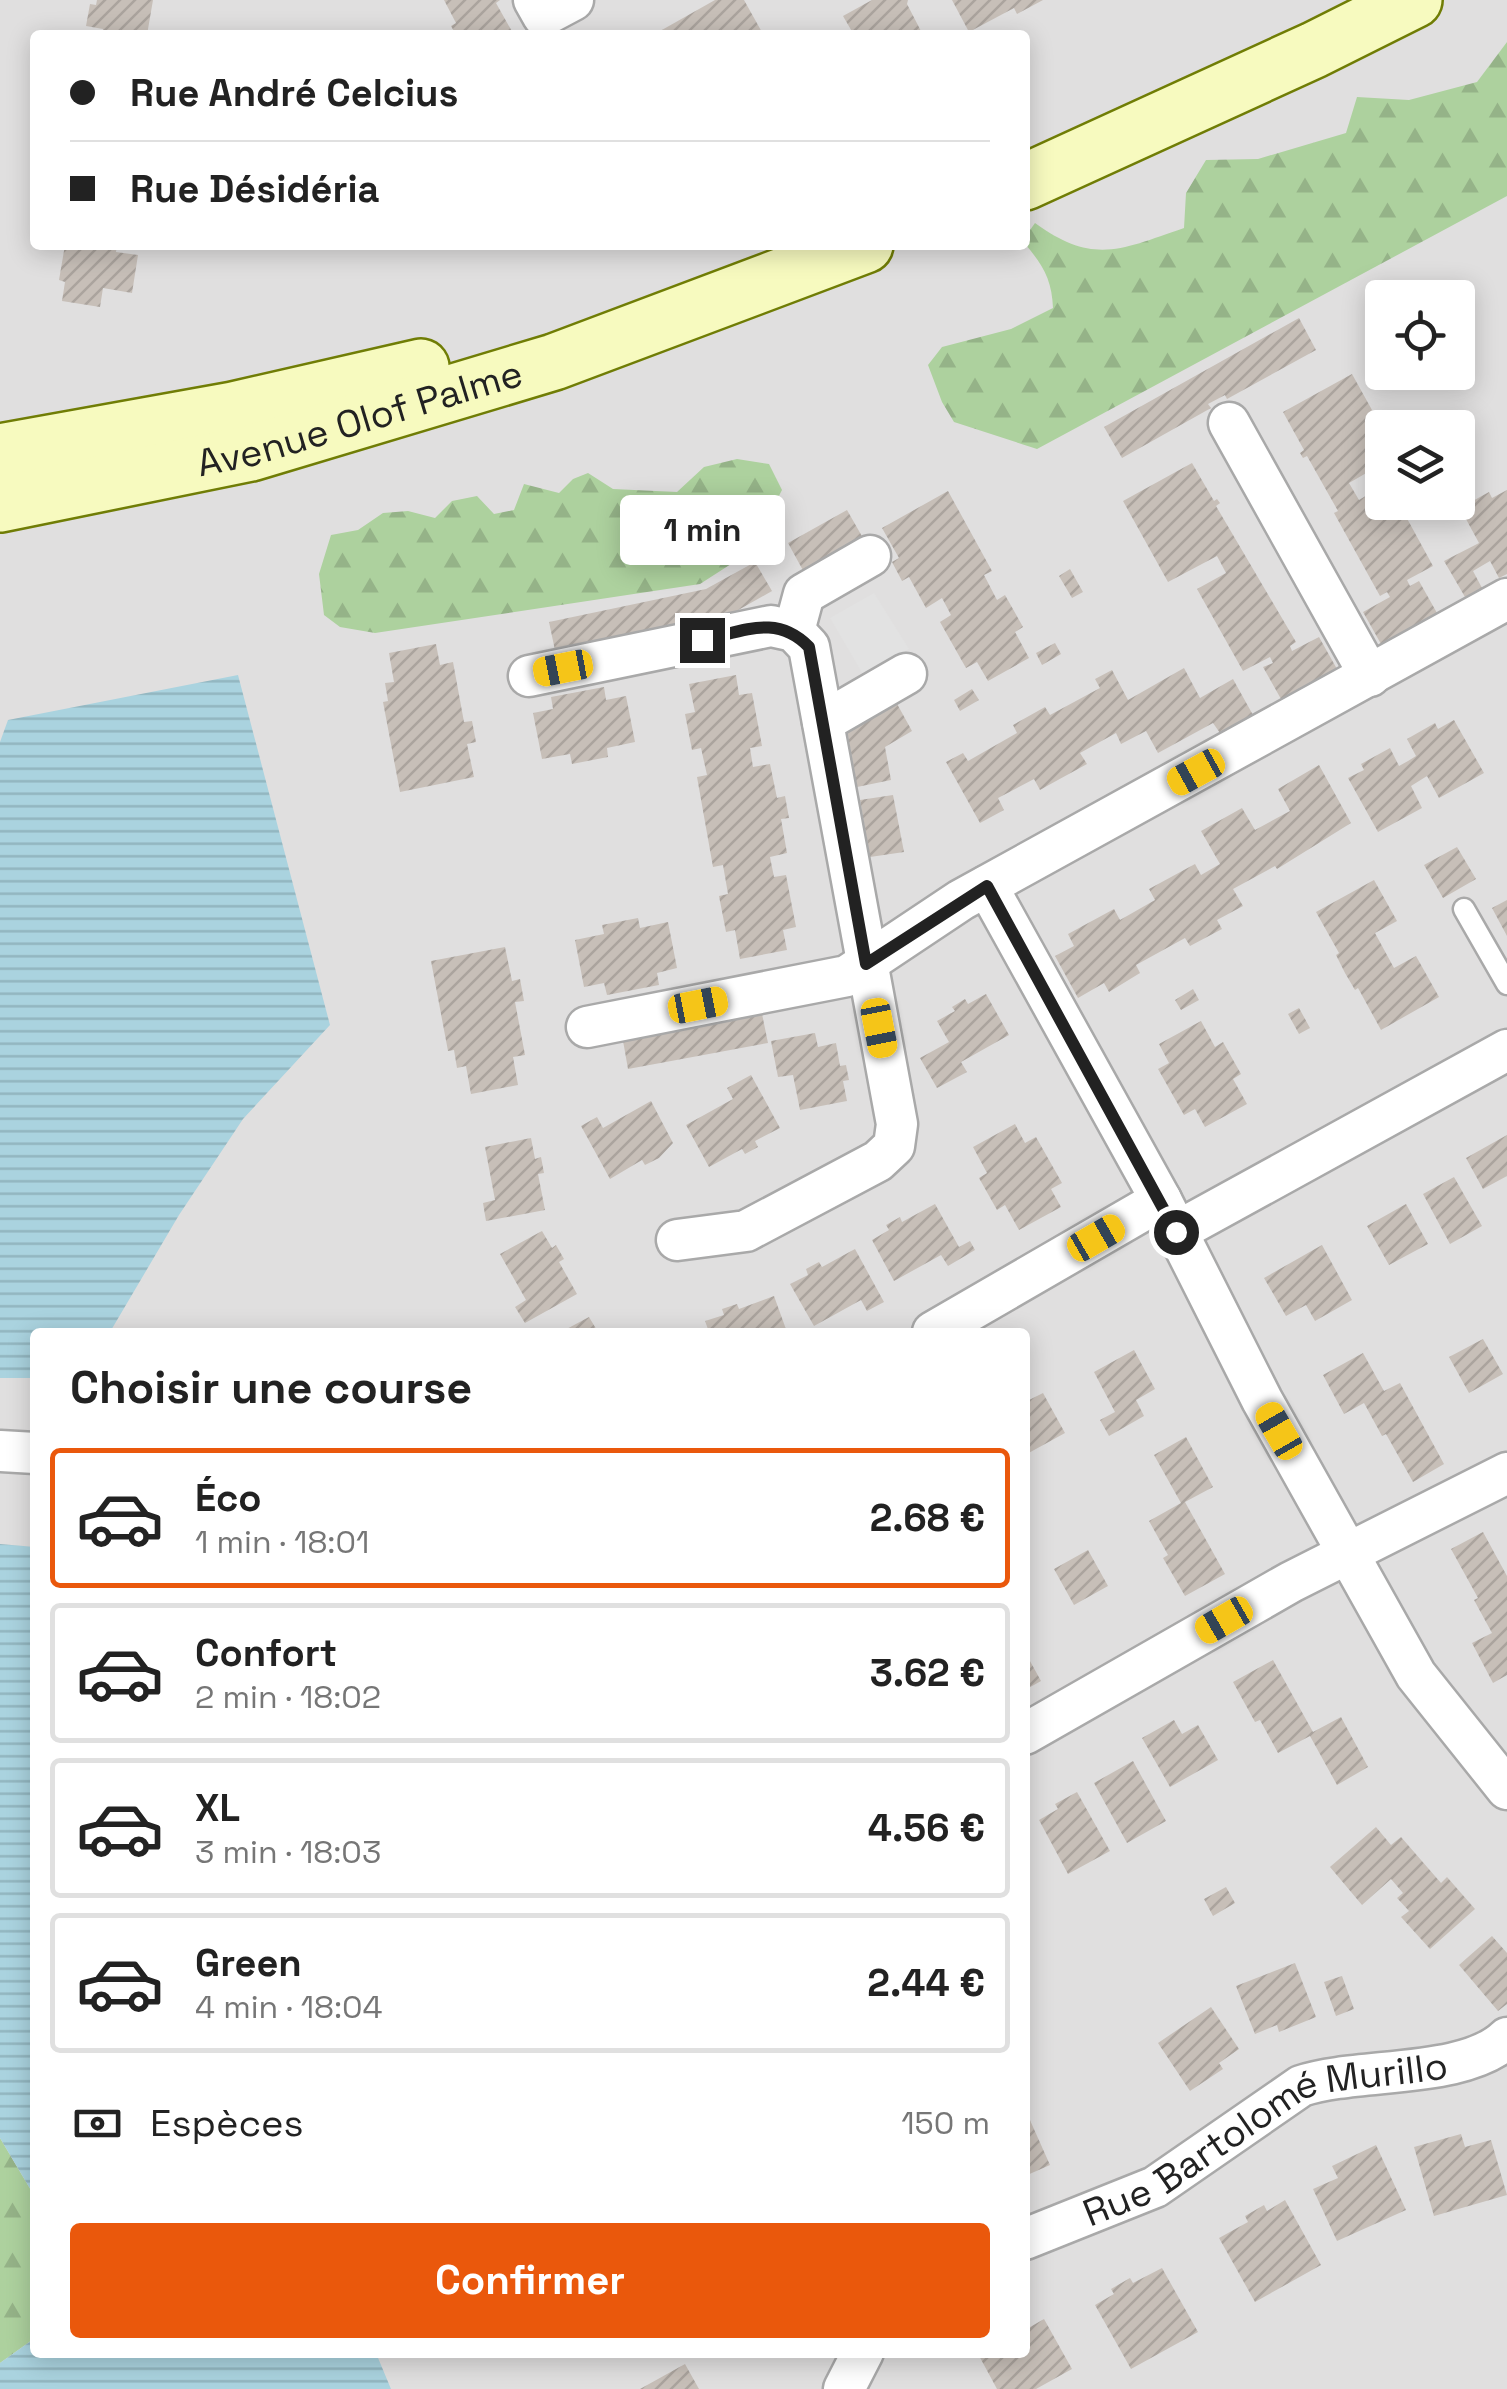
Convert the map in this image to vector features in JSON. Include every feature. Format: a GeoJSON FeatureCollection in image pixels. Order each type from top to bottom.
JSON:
{"type":"FeatureCollection","features":[{"type":"Feature","properties":{"kind":"main road"},"geometry":{"type":"LineString","coordinates":[[1030,180],[1414,0]]}},
{"type":"Feature","properties":{"kind":"main road","name":"Avenue Olof Palme"},"geometry":{"type":"LineString","coordinates":[[0,504],[251,454],[554,362],[851,250]]}},
{"type":"Feature","properties":{"kind":"main road","name":"Avenue Olof Palme"},"geometry":{"type":"LineString","coordinates":[[0,452],[233,410],[711,300]]}},
{"type":"Feature","properties":{"kind":"street"},"geometry":{"type":"LineString","coordinates":[[534,0],[543,16],[573,0]]}},
{"type":"Feature","properties":{"kind":"street"},"geometry":{"type":"LineString","coordinates":[[1230,423],[1370,676]]}},
{"type":"Feature","properties":{"kind":"street"},"geometry":{"type":"LineString","coordinates":[[794,631],[804,594],[870,556]]}},
{"type":"Feature","properties":{"kind":"street"},"geometry":{"type":"LineString","coordinates":[[587,1027],[847,976],[987,886],[1507,599]]}},
{"type":"Feature","properties":{"kind":"street"},"geometry":{"type":"LineString","coordinates":[[528,676],[771,626],[794,631],[809,647],[897,1124],[894,1146],[878,1161],[746,1231],[677,1240]]}},
{"type":"Feature","properties":{"kind":"street"},"geometry":{"type":"LineString","coordinates":[[823,722],[906,674]]}},
{"type":"Feature","properties":{"kind":"street"},"geometry":{"type":"LineString","coordinates":[[987,886],[1169,1216],[1262,1400],[1416,1676],[1507,1788]]}},
{"type":"Feature","properties":{"kind":"street"},"geometry":{"type":"LineString","coordinates":[[941,1328],[1507,1050]]}},
{"type":"Feature","properties":{"kind":"street"},"geometry":{"type":"LineString","coordinates":[[0,1452],[30,1453]]}},
{"type":"Feature","properties":{"kind":"street"},"geometry":{"type":"LineString","coordinates":[[1030,1731],[1291,1582],[1507,1473]]}},
{"type":"Feature","properties":{"kind":"street","name":"Rue Bartolomé Murillo"},"geometry":{"type":"LineString","coordinates":[[1030,2238],[1155,2187],[1301,2086],[1324,2078],[1455,2064],[1500,2045],[1507,2038]]}},
{"type":"Feature","properties":{"kind":"street"},"geometry":{"type":"LineString","coordinates":[[844,2389],[860,2358]]}},
{"type":"Feature","properties":{"kind":"lane"},"geometry":{"type":"LineString","coordinates":[[1464,909],[1507,984]]}},
{"type":"Feature","properties":{"kind":"shaded area"},"geometry":{"type":"Polygon","coordinates":[[[0,0],[1507,0],[1507,2389],[0,2389],[0,0]]]}},
{"type":"Feature","properties":{"kind":"shaded area"},"geometry":{"type":"Polygon","coordinates":[[[874,593],[909,649],[864,676],[830,618],[874,593]]]}},
{"type":"Feature","properties":{"kind":"green space"},"geometry":{"type":"Polygon","coordinates":[[[1507,42],[1507,196],[1037,449],[954,422],[928,365],[942,347],[1011,329],[1053,308],[1045,273],[1030,250],[1030,230],[1035,223],[1074,245],[1092,249],[1108,250],[1143,242],[1184,228],[1186,193],[1206,160],[1258,159],[1346,133],[1357,97],[1409,100],[1477,82],[1507,42]]]}},
{"type":"Feature","properties":{"kind":"green space"},"geometry":{"type":"Polygon","coordinates":[[[737,459],[769,464],[782,490],[766,521],[773,537],[700,584],[375,633],[340,627],[324,615],[319,574],[331,535],[358,530],[383,513],[408,511],[435,518],[452,501],[477,496],[494,514],[514,510],[524,484],[559,493],[573,479],[588,473],[613,489],[677,492],[704,467],[737,459]]]}},
{"type":"Feature","properties":{"kind":"green space"},"geometry":{"type":"Polygon","coordinates":[[[0,2138],[30,2189],[30,2342],[0,2363],[0,2138]]]}},
{"type":"Feature","properties":{"kind":"water"},"geometry":{"type":"Polygon","coordinates":[[[238,675],[330,1025],[243,1119],[179,1215],[112,1328],[30,1328],[30,1378],[0,1378],[0,742],[8,720],[238,675]]]}},
{"type":"Feature","properties":{"kind":"water"},"geometry":{"type":"Polygon","coordinates":[[[0,1544],[30,1547],[30,2189],[0,2138],[0,1544]]]}},
{"type":"Feature","properties":{"kind":"water"},"geometry":{"type":"Polygon","coordinates":[[[30,2342],[30,2358],[378,2358],[391,2389],[0,2389],[0,2363],[30,2342]]]}},
{"type":"Feature","properties":{"kind":"building"},"geometry":{"type":"Polygon","coordinates":[[[97,0],[153,0],[148,30],[86,26],[90,4],[96,5],[97,0]]]}},
{"type":"Feature","properties":{"kind":"building"},"geometry":{"type":"Polygon","coordinates":[[[444,0],[500,0],[496,3],[511,30],[453,30],[451,26],[456,23],[444,0]]]}},
{"type":"Feature","properties":{"kind":"building"},"geometry":{"type":"Polygon","coordinates":[[[715,0],[744,0],[761,30],[662,30],[715,0]]]}},
{"type":"Feature","properties":{"kind":"building"},"geometry":{"type":"Polygon","coordinates":[[[872,0],[908,0],[920,30],[851,30],[843,16],[872,0]]]}},
{"type":"Feature","properties":{"kind":"building"},"geometry":{"type":"Polygon","coordinates":[[[952,0],[1043,0],[1017,14],[1014,8],[968,30],[952,0]]]}},
{"type":"Feature","properties":{"kind":"building"},"geometry":{"type":"Polygon","coordinates":[[[64,250],[116,250],[138,255],[132,293],[103,288],[100,307],[62,301],[65,282],[59,280],[64,250]]]}},
{"type":"Feature","properties":{"kind":"building"},"geometry":{"type":"Polygon","coordinates":[[[1299,318],[1316,350],[1227,399],[1225,395],[1208,404],[1211,408],[1122,458],[1104,427],[1299,318]]]}},
{"type":"Feature","properties":{"kind":"building"},"geometry":{"type":"Polygon","coordinates":[[[1352,374],[1372,410],[1365,410],[1365,474],[1349,483],[1359,500],[1365,496],[1365,520],[1408,520],[1433,566],[1407,580],[1410,586],[1419,581],[1437,613],[1381,644],[1363,612],[1390,597],[1387,592],[1380,596],[1334,513],[1338,511],[1307,456],[1303,458],[1300,453],[1304,450],[1283,412],[1352,374]]]}},
{"type":"Feature","properties":{"kind":"building"},"geometry":{"type":"Polygon","coordinates":[[[1192,463],[1214,501],[1220,503],[1216,506],[1296,642],[1290,646],[1292,651],[1319,637],[1337,669],[1281,699],[1263,667],[1273,663],[1270,657],[1243,671],[1197,589],[1226,573],[1217,556],[1168,582],[1123,501],[1192,463]]]}},
{"type":"Feature","properties":{"kind":"building"},"geometry":{"type":"Polygon","coordinates":[[[1507,490],[1507,574],[1499,578],[1490,561],[1473,571],[1482,588],[1465,597],[1444,561],[1479,543],[1467,520],[1475,520],[1475,500],[1489,492],[1492,498],[1507,490]]]}},
{"type":"Feature","properties":{"kind":"building"},"geometry":{"type":"Polygon","coordinates":[[[948,491],[992,571],[984,575],[997,600],[1005,595],[1023,627],[1015,632],[1029,658],[988,681],[977,662],[966,668],[940,622],[951,615],[942,598],[926,608],[909,577],[902,581],[892,562],[899,558],[882,528],[948,491]]]}},
{"type":"Feature","properties":{"kind":"building"},"geometry":{"type":"Polygon","coordinates":[[[847,510],[863,538],[805,574],[788,543],[847,510]]]}},
{"type":"Feature","properties":{"kind":"building"},"geometry":{"type":"Polygon","coordinates":[[[755,562],[772,591],[717,622],[556,655],[549,622],[706,589],[755,562]]]}},
{"type":"Feature","properties":{"kind":"building"},"geometry":{"type":"Polygon","coordinates":[[[1070,569],[1083,592],[1072,598],[1059,576],[1070,569]]]}},
{"type":"Feature","properties":{"kind":"building"},"geometry":{"type":"Polygon","coordinates":[[[1055,643],[1061,654],[1042,665],[1036,653],[1055,643]]]}},
{"type":"Feature","properties":{"kind":"building"},"geometry":{"type":"Polygon","coordinates":[[[436,644],[440,665],[453,662],[464,722],[472,721],[476,742],[467,744],[474,777],[400,792],[383,702],[388,701],[385,683],[394,682],[389,653],[436,644]]]}},
{"type":"Feature","properties":{"kind":"building"},"geometry":{"type":"Polygon","coordinates":[[[1184,668],[1200,698],[1233,679],[1253,715],[1220,733],[1213,723],[1158,753],[1146,731],[1121,744],[1116,733],[1080,753],[1087,764],[1040,790],[1034,779],[998,798],[1004,810],[980,823],[946,762],[963,753],[968,761],[1017,733],[1013,725],[1045,707],[1050,715],[1100,688],[1095,679],[1112,670],[1128,700],[1184,668]]]}},
{"type":"Feature","properties":{"kind":"building"},"geometry":{"type":"Polygon","coordinates":[[[736,675],[739,695],[752,693],[762,746],[750,748],[753,767],[770,764],[777,798],[785,796],[789,818],[781,819],[787,853],[770,857],[774,877],[786,875],[796,927],[783,930],[787,950],[740,959],[735,930],[726,932],[719,896],[728,894],[723,865],[713,867],[697,777],[707,775],[701,748],[692,750],[685,714],[695,712],[689,684],[736,675]]]}},
{"type":"Feature","properties":{"kind":"building"},"geometry":{"type":"Polygon","coordinates":[[[604,687],[606,700],[626,696],[635,742],[607,748],[608,757],[572,764],[570,754],[542,759],[533,713],[553,709],[551,697],[604,687]]]}},
{"type":"Feature","properties":{"kind":"building"},"geometry":{"type":"Polygon","coordinates":[[[972,689],[979,700],[960,711],[954,700],[972,689]]]}},
{"type":"Feature","properties":{"kind":"building"},"geometry":{"type":"Polygon","coordinates":[[[896,702],[912,731],[885,747],[891,780],[857,787],[847,730],[896,702]]]}},
{"type":"Feature","properties":{"kind":"building"},"geometry":{"type":"Polygon","coordinates":[[[1454,720],[1484,773],[1439,798],[1427,776],[1411,786],[1422,808],[1378,832],[1348,778],[1364,770],[1361,764],[1390,748],[1399,766],[1416,756],[1407,739],[1435,723],[1438,729],[1454,720]]]}},
{"type":"Feature","properties":{"kind":"building"},"geometry":{"type":"Polygon","coordinates":[[[1319,765],[1351,823],[1277,869],[1275,866],[1233,889],[1243,906],[1217,920],[1222,929],[1190,946],[1185,938],[1136,965],[1140,973],[1109,992],[1104,983],[1078,998],[1055,956],[1074,946],[1068,934],[1114,909],[1120,920],[1155,900],[1149,889],[1195,864],[1201,875],[1220,864],[1201,831],[1242,808],[1255,830],[1290,811],[1278,789],[1319,765]]]}},
{"type":"Feature","properties":{"kind":"building"},"geometry":{"type":"Polygon","coordinates":[[[893,795],[904,852],[870,857],[860,800],[893,795]]]}},
{"type":"Feature","properties":{"kind":"building"},"geometry":{"type":"Polygon","coordinates":[[[1457,847],[1476,879],[1443,898],[1424,865],[1457,847]]]}},
{"type":"Feature","properties":{"kind":"building"},"geometry":{"type":"Polygon","coordinates":[[[1374,880],[1397,921],[1375,933],[1394,968],[1416,956],[1439,997],[1381,1030],[1345,973],[1336,955],[1339,953],[1316,912],[1374,880]]]}},
{"type":"Feature","properties":{"kind":"building"},"geometry":{"type":"Polygon","coordinates":[[[1507,900],[1507,936],[1492,908],[1507,900]]]}},
{"type":"Feature","properties":{"kind":"building"},"geometry":{"type":"Polygon","coordinates":[[[638,918],[640,928],[668,922],[677,968],[657,973],[659,985],[607,995],[604,983],[584,987],[575,940],[604,934],[602,925],[638,918]]]}},
{"type":"Feature","properties":{"kind":"building"},"geometry":{"type":"Polygon","coordinates":[[[505,947],[512,981],[520,979],[524,1001],[515,1002],[525,1055],[513,1057],[518,1085],[471,1094],[466,1066],[457,1068],[454,1050],[448,1051],[431,961],[505,947]]]}},
{"type":"Feature","properties":{"kind":"building"},"geometry":{"type":"Polygon","coordinates":[[[1193,989],[1199,1000],[1181,1010],[1175,1000],[1193,989]]]}},
{"type":"Feature","properties":{"kind":"building"},"geometry":{"type":"Polygon","coordinates":[[[986,994],[1009,1035],[961,1062],[967,1072],[937,1088],[920,1058],[949,1042],[937,1021],[955,1011],[952,1007],[965,999],[968,1004],[986,994]]]}},
{"type":"Feature","properties":{"kind":"building"},"geometry":{"type":"Polygon","coordinates":[[[1299,1008],[1310,1028],[1299,1034],[1288,1014],[1299,1008]]]}},
{"type":"Feature","properties":{"kind":"building"},"geometry":{"type":"Polygon","coordinates":[[[761,1009],[768,1043],[628,1069],[622,1035],[761,1009]]]}},
{"type":"Feature","properties":{"kind":"building"},"geometry":{"type":"Polygon","coordinates":[[[1201,1021],[1215,1047],[1223,1042],[1241,1074],[1233,1079],[1247,1104],[1205,1127],[1195,1109],[1184,1115],[1158,1069],[1169,1063],[1159,1044],[1201,1021]]]}},
{"type":"Feature","properties":{"kind":"building"},"geometry":{"type":"Polygon","coordinates":[[[815,1033],[818,1047],[836,1043],[840,1066],[846,1065],[849,1080],[843,1081],[847,1101],[800,1110],[793,1075],[778,1077],[771,1041],[815,1033]]]}},
{"type":"Feature","properties":{"kind":"building"},"geometry":{"type":"Polygon","coordinates":[[[751,1075],[780,1128],[755,1141],[758,1147],[745,1154],[742,1149],[709,1167],[686,1125],[733,1099],[727,1088],[751,1075]]]}},
{"type":"Feature","properties":{"kind":"building"},"geometry":{"type":"Polygon","coordinates":[[[651,1101],[673,1143],[659,1158],[645,1165],[642,1160],[610,1179],[581,1126],[597,1117],[603,1128],[651,1101]]]}},
{"type":"Feature","properties":{"kind":"building"},"geometry":{"type":"Polygon","coordinates":[[[1015,1124],[1025,1143],[1036,1137],[1062,1183],[1051,1189],[1061,1207],[1019,1230],[1005,1205],[997,1210],[979,1178],[987,1173],[973,1147],[1015,1124]]]}},
{"type":"Feature","properties":{"kind":"building"},"geometry":{"type":"Polygon","coordinates":[[[1507,1135],[1507,1176],[1483,1189],[1466,1158],[1507,1135]]]}},
{"type":"Feature","properties":{"kind":"building"},"geometry":{"type":"Polygon","coordinates":[[[531,1138],[535,1159],[541,1157],[544,1173],[538,1174],[545,1210],[486,1221],[483,1203],[495,1200],[485,1147],[531,1138]]]}},
{"type":"Feature","properties":{"kind":"building"},"geometry":{"type":"Polygon","coordinates":[[[1454,1177],[1482,1226],[1450,1244],[1423,1194],[1454,1177]]]}},
{"type":"Feature","properties":{"kind":"building"},"geometry":{"type":"Polygon","coordinates":[[[935,1204],[959,1247],[970,1241],[975,1250],[948,1266],[941,1255],[894,1281],[872,1240],[889,1230],[886,1225],[900,1217],[902,1222],[935,1204]]]}},
{"type":"Feature","properties":{"kind":"building"},"geometry":{"type":"Polygon","coordinates":[[[1406,1204],[1428,1244],[1389,1265],[1367,1226],[1406,1204]]]}},
{"type":"Feature","properties":{"kind":"building"},"geometry":{"type":"Polygon","coordinates":[[[542,1231],[564,1259],[559,1262],[577,1294],[525,1323],[515,1307],[526,1300],[500,1254],[542,1231]]]}},
{"type":"Feature","properties":{"kind":"building"},"geometry":{"type":"Polygon","coordinates":[[[1322,1245],[1352,1300],[1315,1321],[1306,1305],[1286,1316],[1264,1278],[1322,1245]]]}},
{"type":"Feature","properties":{"kind":"building"},"geometry":{"type":"Polygon","coordinates":[[[855,1249],[884,1302],[867,1311],[861,1300],[814,1326],[790,1284],[808,1275],[806,1269],[819,1262],[822,1267],[855,1249]]]}},
{"type":"Feature","properties":{"kind":"building"},"geometry":{"type":"Polygon","coordinates":[[[774,1296],[786,1328],[708,1328],[705,1321],[724,1315],[722,1309],[737,1304],[739,1309],[774,1296]]]}},
{"type":"Feature","properties":{"kind":"building"},"geometry":{"type":"Polygon","coordinates":[[[589,1317],[596,1328],[568,1328],[589,1317]]]}},
{"type":"Feature","properties":{"kind":"building"},"geometry":{"type":"Polygon","coordinates":[[[1483,1339],[1503,1374],[1469,1393],[1449,1357],[1483,1339]]]}},
{"type":"Feature","properties":{"kind":"building"},"geometry":{"type":"Polygon","coordinates":[[[1134,1350],[1155,1389],[1136,1400],[1144,1416],[1109,1436],[1100,1420],[1115,1412],[1094,1372],[1134,1350]]]}},
{"type":"Feature","properties":{"kind":"building"},"geometry":{"type":"Polygon","coordinates":[[[1363,1353],[1384,1391],[1400,1383],[1444,1464],[1413,1482],[1364,1403],[1344,1414],[1323,1375],[1363,1353]]]}},
{"type":"Feature","properties":{"kind":"building"},"geometry":{"type":"Polygon","coordinates":[[[1043,1393],[1065,1433],[1030,1452],[1030,1400],[1043,1393]]]}},
{"type":"Feature","properties":{"kind":"building"},"geometry":{"type":"Polygon","coordinates":[[[1186,1437],[1213,1487],[1185,1502],[1225,1574],[1185,1596],[1163,1558],[1168,1555],[1149,1521],[1181,1503],[1154,1455],[1186,1437]]]}},
{"type":"Feature","properties":{"kind":"building"},"geometry":{"type":"Polygon","coordinates":[[[1483,1532],[1507,1576],[1507,1675],[1493,1683],[1472,1643],[1492,1633],[1451,1549],[1483,1532]]]}},
{"type":"Feature","properties":{"kind":"building"},"geometry":{"type":"Polygon","coordinates":[[[1088,1550],[1108,1586],[1074,1605],[1054,1569],[1088,1550]]]}},
{"type":"Feature","properties":{"kind":"building"},"geometry":{"type":"Polygon","coordinates":[[[1273,1660],[1313,1732],[1341,1717],[1368,1767],[1337,1785],[1310,1736],[1278,1753],[1233,1682],[1273,1660]]]}},
{"type":"Feature","properties":{"kind":"building"},"geometry":{"type":"Polygon","coordinates":[[[1030,1661],[1041,1681],[1030,1687],[1030,1661]]]}},
{"type":"Feature","properties":{"kind":"building"},"geometry":{"type":"Polygon","coordinates":[[[1174,1720],[1182,1734],[1198,1725],[1218,1760],[1170,1787],[1142,1738],[1174,1720]]]}},
{"type":"Feature","properties":{"kind":"building"},"geometry":{"type":"Polygon","coordinates":[[[1133,1761],[1166,1821],[1127,1843],[1094,1783],[1133,1761]]]}},
{"type":"Feature","properties":{"kind":"building"},"geometry":{"type":"Polygon","coordinates":[[[1077,1792],[1110,1851],[1068,1874],[1039,1820],[1058,1809],[1055,1804],[1077,1792]]]}},
{"type":"Feature","properties":{"kind":"building"},"geometry":{"type":"Polygon","coordinates":[[[1376,1827],[1391,1845],[1401,1837],[1441,1883],[1447,1877],[1475,1909],[1430,1949],[1401,1917],[1409,1911],[1397,1898],[1403,1893],[1391,1879],[1362,1905],[1330,1867],[1376,1827]]]}},
{"type":"Feature","properties":{"kind":"building"},"geometry":{"type":"Polygon","coordinates":[[[1226,1887],[1235,1903],[1213,1916],[1204,1899],[1226,1887]]]}},
{"type":"Feature","properties":{"kind":"building"},"geometry":{"type":"Polygon","coordinates":[[[1492,1936],[1507,1953],[1507,2004],[1498,2011],[1459,1965],[1492,1936]]]}},
{"type":"Feature","properties":{"kind":"building"},"geometry":{"type":"Polygon","coordinates":[[[1295,1963],[1316,2017],[1279,2032],[1277,2025],[1255,2034],[1236,1986],[1295,1963]]]}},
{"type":"Feature","properties":{"kind":"building"},"geometry":{"type":"Polygon","coordinates":[[[1342,1976],[1354,2009],[1336,2016],[1324,1982],[1342,1976]]]}},
{"type":"Feature","properties":{"kind":"building"},"geometry":{"type":"Polygon","coordinates":[[[1211,2007],[1239,2049],[1219,2063],[1223,2069],[1190,2091],[1158,2043],[1211,2007]]]}},
{"type":"Feature","properties":{"kind":"building"},"geometry":{"type":"Polygon","coordinates":[[[1030,2120],[1050,2165],[1030,2174],[1030,2120]]]}},
{"type":"Feature","properties":{"kind":"building"},"geometry":{"type":"Polygon","coordinates":[[[1461,2134],[1465,2147],[1491,2140],[1507,2195],[1434,2216],[1414,2147],[1461,2134]]]}},
{"type":"Feature","properties":{"kind":"building"},"geometry":{"type":"Polygon","coordinates":[[[1376,2145],[1406,2210],[1337,2241],[1313,2189],[1338,2178],[1332,2166],[1376,2145]]]}},
{"type":"Feature","properties":{"kind":"building"},"geometry":{"type":"Polygon","coordinates":[[[1285,2200],[1321,2265],[1255,2302],[1219,2238],[1248,2222],[1245,2216],[1264,2205],[1267,2211],[1285,2200]]]}},
{"type":"Feature","properties":{"kind":"building"},"geometry":{"type":"Polygon","coordinates":[[[1162,2268],[1198,2332],[1131,2369],[1095,2305],[1130,2278],[1133,2283],[1162,2268]]]}},
{"type":"Feature","properties":{"kind":"building"},"geometry":{"type":"Polygon","coordinates":[[[1044,2319],[1072,2369],[1036,2389],[997,2389],[980,2358],[1030,2358],[1030,2327],[1044,2319]]]}},
{"type":"Feature","properties":{"kind":"building"},"geometry":{"type":"Polygon","coordinates":[[[685,2364],[699,2389],[640,2389],[685,2364]]]}},
{"type":"Feature","properties":{"kind":"route"},"geometry":{"type":"LineString","coordinates":[[702,640],[771,626],[794,631],[809,647],[866,964],[987,886],[1176,1232]]}}]}
